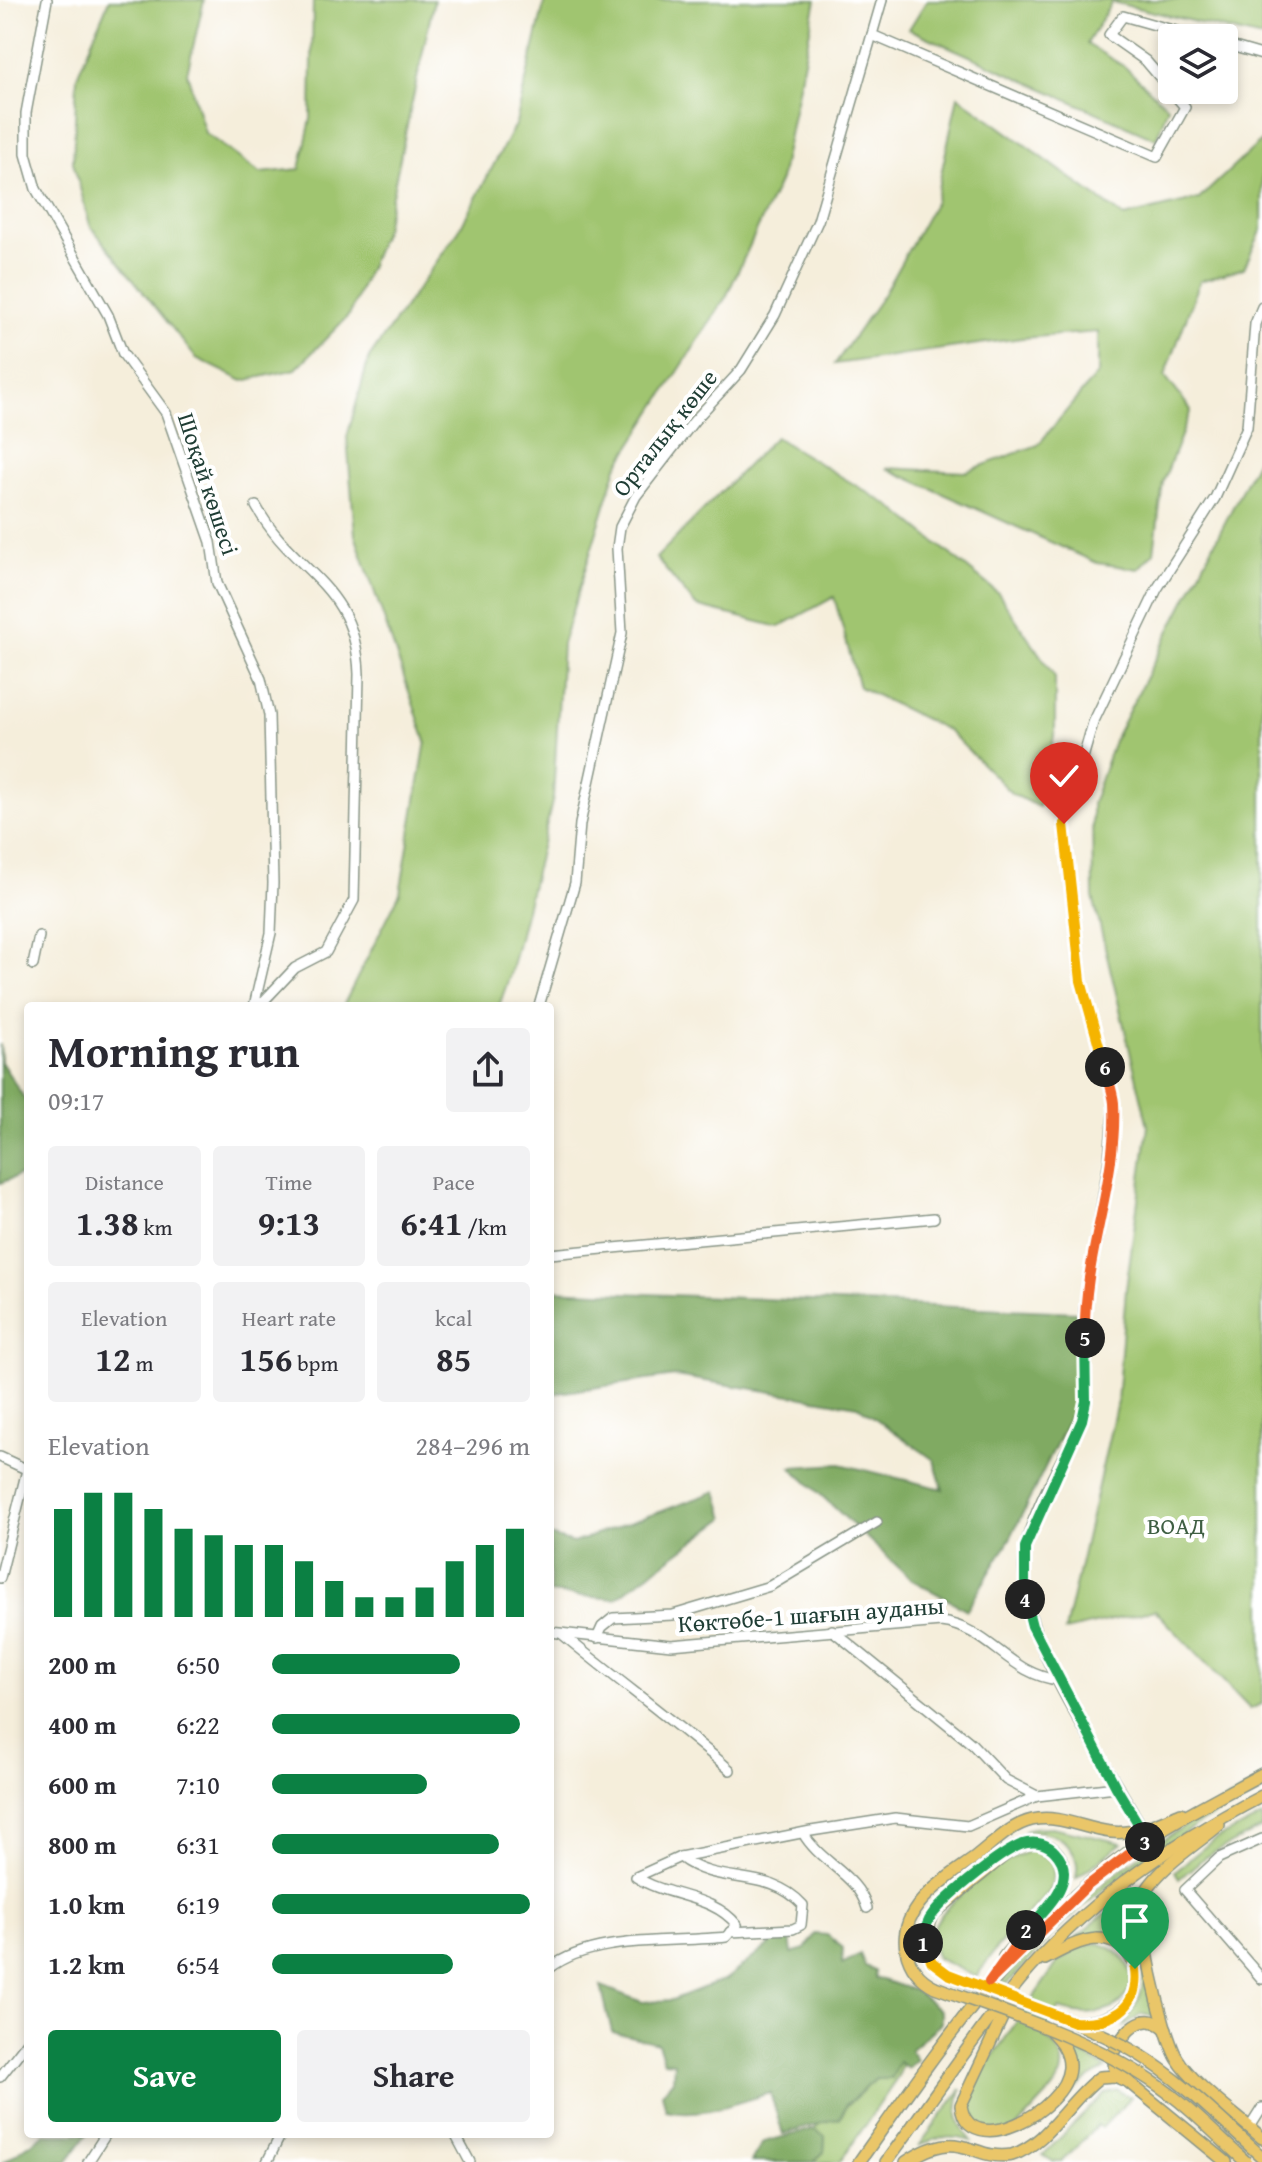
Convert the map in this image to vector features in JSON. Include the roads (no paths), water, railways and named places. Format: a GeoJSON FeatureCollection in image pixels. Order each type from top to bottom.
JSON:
{"type":"FeatureCollection","features":[{"type":"Feature","properties":{"kind":"main road"},"geometry":{"type":"LineString","coordinates":[[989,1982],[1087,1886],[1146,1834],[1262,1774]]}},
{"type":"Feature","properties":{"kind":"main road"},"geometry":{"type":"LineString","coordinates":[[886,2162],[1031,1968],[1101,1901],[1136,1874],[1187,1838],[1262,1796]]}},
{"type":"Feature","properties":{"kind":"main road"},"geometry":{"type":"LineString","coordinates":[[1241,1807],[1155,1879],[1144,1895],[1142,1914],[1166,2029],[1176,2057],[1262,2138]]}},
{"type":"Feature","properties":{"kind":"main road"},"geometry":{"type":"LineString","coordinates":[[1146,1834],[1113,1832],[1045,1818],[1030,1820],[1008,1831],[932,1891],[913,1911],[904,1938],[907,1954],[917,1975],[935,1987],[1098,2050],[1156,2084],[1246,2162]]}},
{"type":"Feature","properties":{"kind":"main road"},"geometry":{"type":"LineString","coordinates":[[859,2162],[989,1982],[1015,1942],[1053,1900],[1064,1880],[1061,1860],[1045,1844],[1024,1843],[1013,1848],[933,1914],[923,1943],[932,1962],[948,1974],[1074,2022],[1164,2071],[1262,2157]]}},
{"type":"Feature","properties":{"kind":"main road"},"geometry":{"type":"LineString","coordinates":[[1031,1968],[1085,1941],[1110,1942],[1121,1948],[1135,1969],[1137,1982],[1129,2003],[1110,2019],[1074,2022]]}},
{"type":"Feature","properties":{"kind":"main road"},"geometry":{"type":"LineString","coordinates":[[1020,1980],[964,2093],[962,2117],[976,2137],[998,2144],[1010,2141],[1021,2134],[1061,2087],[1069,2066],[1067,2053],[1050,2029]]}},
{"type":"Feature","properties":{"kind":"main road"},"geometry":{"type":"LineString","coordinates":[[1124,2080],[1112,2061],[1123,2036],[1132,2026],[1148,2019],[1157,2021],[1166,2029]]}},
{"type":"Feature","properties":{"kind":"main road"},"geometry":{"type":"LineString","coordinates":[[906,2162],[940,2145],[955,2145],[992,2156],[1015,2154],[1035,2141],[1100,2077],[1115,2076],[1170,2113],[1226,2162]]}},
{"type":"Feature","properties":{"kind":"street","name":"Шоқай көшесі"},"geometry":{"type":"LineString","coordinates":[[47,0],[26,113],[26,154],[36,189],[108,315],[123,354],[166,413],[211,542],[217,583],[261,679],[269,715],[273,895],[271,933],[257,1002]]}},
{"type":"Feature","properties":{"kind":"street","name":"Орталық көше"},"geometry":{"type":"LineString","coordinates":[[540,1002],[575,883],[580,824],[622,633],[617,548],[620,527],[636,496],[686,431],[741,370],[775,315],[818,221],[882,0]]}},
{"type":"Feature","properties":{"kind":"street"},"geometry":{"type":"LineString","coordinates":[[1158,26],[1123,16],[1109,35],[1146,61],[1158,75]]}},
{"type":"Feature","properties":{"kind":"street"},"geometry":{"type":"LineString","coordinates":[[872,35],[1157,157],[1185,107],[1182,104]]}},
{"type":"Feature","properties":{"kind":"street"},"geometry":{"type":"LineString","coordinates":[[1238,48],[1262,55]]}},
{"type":"Feature","properties":{"kind":"street"},"geometry":{"type":"LineString","coordinates":[[1146,1834],[1116,1787],[1032,1626],[1023,1588],[1025,1547],[1082,1420],[1086,1401],[1084,1311],[1109,1160],[1114,1102],[1081,981],[1064,824],[1093,723],[1157,589],[1215,498],[1247,427],[1255,324],[1262,307]]}},
{"type":"Feature","properties":{"kind":"street"},"geometry":{"type":"LineString","coordinates":[[256,506],[272,533],[321,578],[340,603],[356,642],[359,674],[354,900],[326,952],[295,968],[260,1002]]}},
{"type":"Feature","properties":{"kind":"street"},"geometry":{"type":"LineString","coordinates":[[33,965],[39,936]]}},
{"type":"Feature","properties":{"kind":"street"},"geometry":{"type":"LineString","coordinates":[[554,1254],[934,1218]]}},
{"type":"Feature","properties":{"kind":"street"},"geometry":{"type":"LineString","coordinates":[[0,1457],[24,1467]]}},
{"type":"Feature","properties":{"kind":"street"},"geometry":{"type":"LineString","coordinates":[[0,1578],[24,1480]]}},
{"type":"Feature","properties":{"kind":"street"},"geometry":{"type":"LineString","coordinates":[[597,1638],[602,1627],[613,1618],[668,1616],[770,1586],[877,1522]]}},
{"type":"Feature","properties":{"kind":"street","name":"Көктөбе-1 шағын ауданы"},"geometry":{"type":"LineString","coordinates":[[554,1633],[671,1645],[832,1629],[959,1624],[973,1631],[1027,1673],[1059,1680]]}},
{"type":"Feature","properties":{"kind":"street"},"geometry":{"type":"LineString","coordinates":[[832,1629],[927,1711],[972,1744],[1006,1780],[1037,1796]]}},
{"type":"Feature","properties":{"kind":"street"},"geometry":{"type":"LineString","coordinates":[[562,1634],[629,1690],[673,1719],[730,1770]]}},
{"type":"Feature","properties":{"kind":"street"},"geometry":{"type":"LineString","coordinates":[[554,1965],[567,1955],[595,1947],[726,1937],[737,1925],[725,1910],[649,1886],[636,1877],[680,1857],[895,1818],[968,1826],[1037,1796],[1116,1787]]}},
{"type":"Feature","properties":{"kind":"street"},"geometry":{"type":"LineString","coordinates":[[803,1833],[811,1847],[840,1874],[856,1883],[867,1908]]}},
{"type":"Feature","properties":{"kind":"street"},"geometry":{"type":"LineString","coordinates":[[1262,1839],[1219,1858],[1185,1890],[1262,1979]]}},
{"type":"Feature","properties":{"kind":"street"},"geometry":{"type":"LineString","coordinates":[[680,1857],[693,1867],[719,1875],[766,1880],[791,1892],[803,1905],[801,1925],[793,1929],[730,1932]]}},
{"type":"Feature","properties":{"kind":"street"},"geometry":{"type":"LineString","coordinates":[[0,2077],[24,2046]]}},
{"type":"Feature","properties":{"kind":"street"},"geometry":{"type":"LineString","coordinates":[[1250,2127],[1262,2108]]}},
{"type":"Feature","properties":{"kind":"street"},"geometry":{"type":"LineString","coordinates":[[88,2162],[103,2138]]}},
{"type":"Feature","properties":{"kind":"street"},"geometry":{"type":"LineString","coordinates":[[267,2162],[279,2138]]}},
{"type":"Feature","properties":{"kind":"street"},"geometry":{"type":"LineString","coordinates":[[457,2138],[470,2162]]}},
{"type":"Feature","properties":{"kind":"park label","name":"ВОАД"},"geometry":{"type":"Point","coordinates":[1176,1526]}}]}
